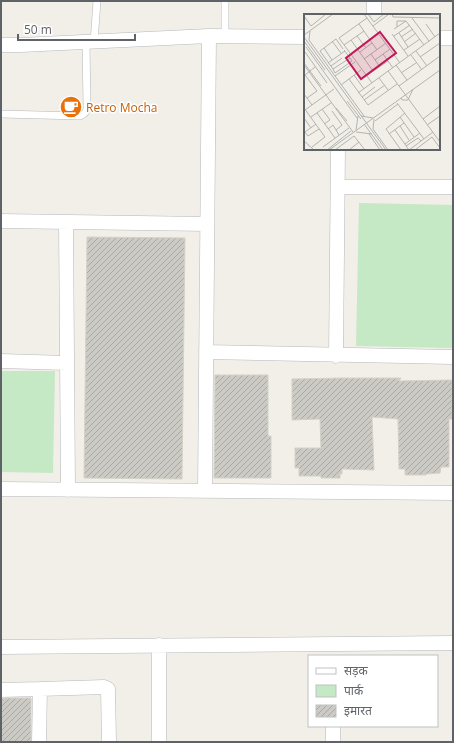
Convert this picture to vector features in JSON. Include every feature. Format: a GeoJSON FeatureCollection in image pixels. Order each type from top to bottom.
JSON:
{"type":"FeatureCollection","features":[{"type":"Feature","properties":{"kind":"street"},"geometry":{"type":"LineString","coordinates":[[374,1],[374,14]]}},
{"type":"Feature","properties":{"kind":"street"},"geometry":{"type":"LineString","coordinates":[[205,491],[209,36]]}},
{"type":"Feature","properties":{"kind":"street"},"geometry":{"type":"LineString","coordinates":[[1,45],[209,36],[304,37]]}},
{"type":"Feature","properties":{"kind":"street"},"geometry":{"type":"LineString","coordinates":[[440,38],[453,38]]}},
{"type":"Feature","properties":{"kind":"street"},"geometry":{"type":"LineString","coordinates":[[336,356],[338,150]]}},
{"type":"Feature","properties":{"kind":"street"},"geometry":{"type":"LineString","coordinates":[[338,187],[453,187]]}},
{"type":"Feature","properties":{"kind":"street"},"geometry":{"type":"LineString","coordinates":[[1,221],[207,224]]}},
{"type":"Feature","properties":{"kind":"street"},"geometry":{"type":"LineString","coordinates":[[66,222],[68,490]]}},
{"type":"Feature","properties":{"kind":"street"},"geometry":{"type":"LineString","coordinates":[[206,352],[336,356],[453,357]]}},
{"type":"Feature","properties":{"kind":"street"},"geometry":{"type":"LineString","coordinates":[[1,362],[67,363]]}},
{"type":"Feature","properties":{"kind":"street"},"geometry":{"type":"LineString","coordinates":[[1,489],[453,493]]}},
{"type":"Feature","properties":{"kind":"street"},"geometry":{"type":"LineString","coordinates":[[1,646],[159,645],[334,650],[453,643]]}},
{"type":"Feature","properties":{"kind":"street"},"geometry":{"type":"LineString","coordinates":[[159,645],[159,742]]}},
{"type":"Feature","properties":{"kind":"street"},"geometry":{"type":"LineString","coordinates":[[1,690],[104,687],[108,689],[109,742]]}},
{"type":"Feature","properties":{"kind":"street"},"geometry":{"type":"LineString","coordinates":[[39,742],[40,689]]}},
{"type":"Feature","properties":{"kind":"street"},"geometry":{"type":"LineString","coordinates":[[333,727],[333,742]]}},
{"type":"Feature","properties":{"kind":"lane"},"geometry":{"type":"LineString","coordinates":[[1,114],[80,116],[87,112],[90,42],[97,1]]}},
{"type":"Feature","properties":{"kind":"lane"},"geometry":{"type":"LineString","coordinates":[[224,36],[225,1]]}},
{"type":"Feature","properties":{"kind":"green space"},"geometry":{"type":"Polygon","coordinates":[[[359,203],[453,205],[453,348],[356,346],[359,203]]]}},
{"type":"Feature","properties":{"kind":"green space"},"geometry":{"type":"Polygon","coordinates":[[[1,371],[55,371],[53,473],[1,472],[1,371]]]}},
{"type":"Feature","properties":{"kind":"building"},"geometry":{"type":"Polygon","coordinates":[[[87,237],[185,238],[182,479],[84,478],[87,237]]]}},
{"type":"Feature","properties":{"kind":"building"},"geometry":{"type":"Polygon","coordinates":[[[215,375],[268,375],[268,436],[271,436],[271,478],[214,478],[215,375]]]}},
{"type":"Feature","properties":{"kind":"building"},"geometry":{"type":"Polygon","coordinates":[[[401,378],[399,381],[452,380],[452,419],[449,419],[449,467],[441,467],[440,473],[405,475],[405,469],[399,469],[398,419],[372,417],[374,470],[342,469],[340,478],[299,476],[299,468],[295,468],[295,448],[321,448],[320,419],[292,420],[292,379],[401,378]]]}},
{"type":"Feature","properties":{"kind":"building"},"geometry":{"type":"Polygon","coordinates":[[[31,698],[31,741],[1,742],[1,699],[31,698]]]}},
{"type":"Feature","properties":{"kind":"place","name":"Retro Mocha"},"geometry":{"type":"Point","coordinates":[71,107]}}]}
